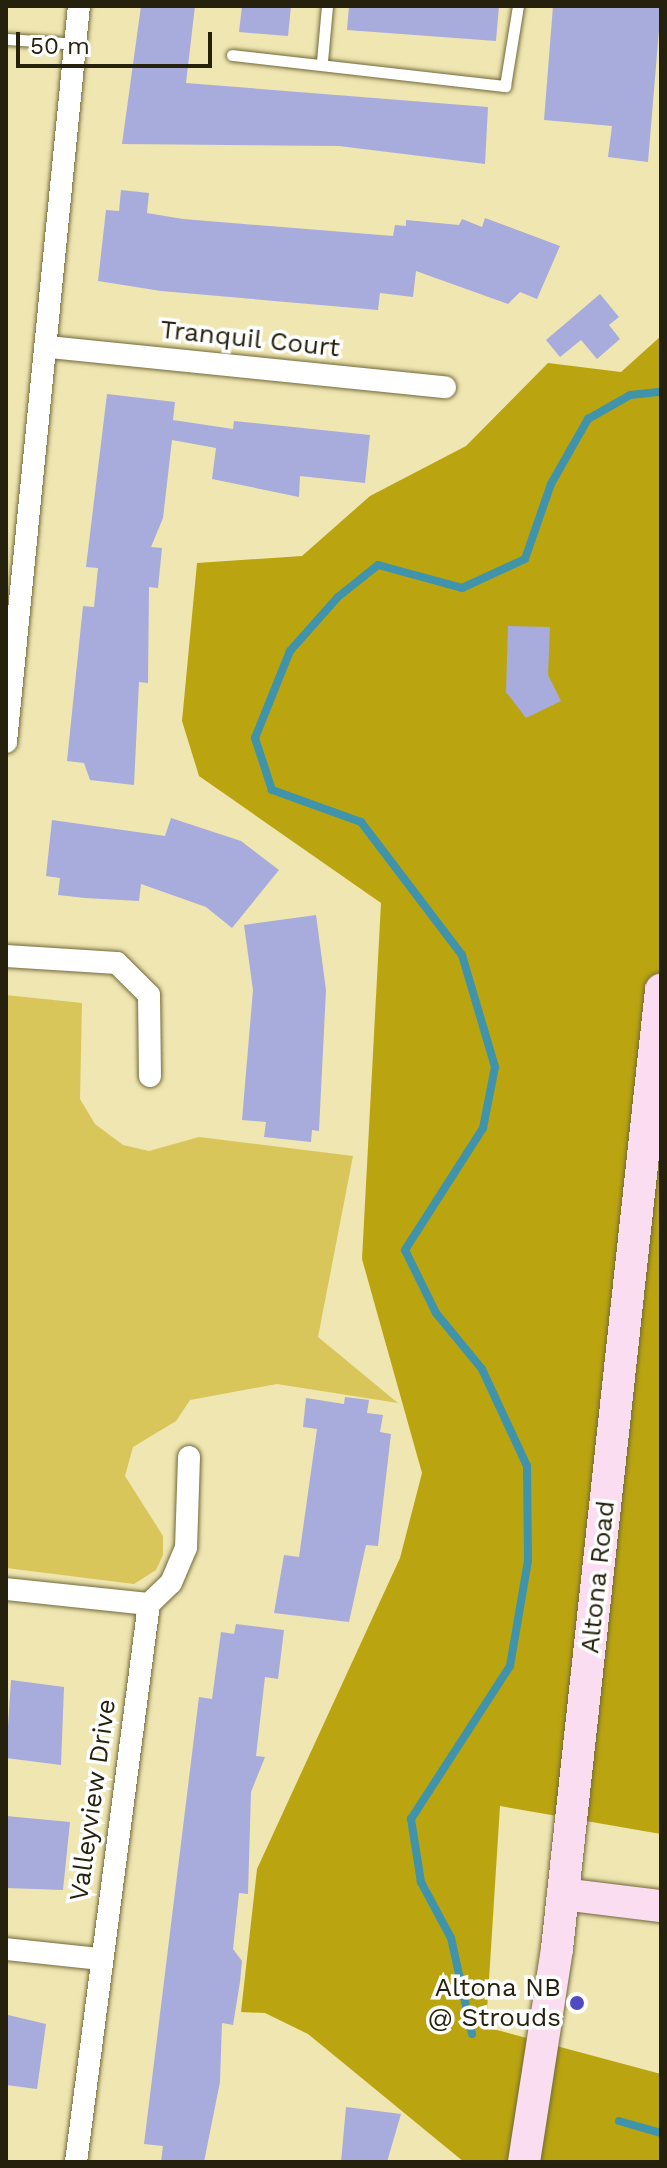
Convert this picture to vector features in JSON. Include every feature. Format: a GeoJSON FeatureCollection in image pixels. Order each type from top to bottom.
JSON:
{"type":"FeatureCollection","features":[{"type":"Feature","properties":{"kind":"main road","name":"Altona Road"},"geometry":{"type":"LineString","coordinates":[[524,2162],[563,1894],[661,990]]}},
{"type":"Feature","properties":{"kind":"main road"},"geometry":{"type":"LineString","coordinates":[[563,1894],[661,1906]]}},
{"type":"Feature","properties":{"kind":"street"},"geometry":{"type":"LineString","coordinates":[[6,742],[49,347],[79,6]]}},
{"type":"Feature","properties":{"kind":"street","name":"Tranquil Court"},"geometry":{"type":"LineString","coordinates":[[49,347],[445,387]]}},
{"type":"Feature","properties":{"kind":"street"},"geometry":{"type":"LineString","coordinates":[[6,956],[117,963],[149,995],[150,1076]]}},
{"type":"Feature","properties":{"kind":"street"},"geometry":{"type":"LineString","coordinates":[[6,1589],[149,1604],[171,1583],[186,1548],[189,1457]]}},
{"type":"Feature","properties":{"kind":"street","name":"Valleyview Drive"},"geometry":{"type":"LineString","coordinates":[[76,2162],[99,1959],[149,1604]]}},
{"type":"Feature","properties":{"kind":"street"},"geometry":{"type":"LineString","coordinates":[[6,1949],[99,1959]]}},
{"type":"Feature","properties":{"kind":"lane"},"geometry":{"type":"LineString","coordinates":[[322,61],[327,6]]}},
{"type":"Feature","properties":{"kind":"lane"},"geometry":{"type":"LineString","coordinates":[[232,55],[322,61],[505,86],[518,6]]}},
{"type":"Feature","properties":{"kind":"lane"},"geometry":{"type":"LineString","coordinates":[[6,39],[75,44]]}},
{"type":"Feature","properties":{"kind":"shaded area"},"geometry":{"type":"Polygon","coordinates":[[[661,336],[661,1834],[500,1806],[486,2027],[661,2074],[661,2162],[464,2162],[308,2034],[265,2013],[241,2012],[257,1869],[400,1558],[422,1473],[362,1259],[381,903],[199,776],[182,721],[197,563],[302,556],[370,496],[466,446],[548,363],[621,372],[661,336]]]}},
{"type":"Feature","properties":{"kind":"shaded area"},"geometry":{"type":"Polygon","coordinates":[[[6,995],[82,1003],[80,1099],[95,1124],[123,1145],[149,1151],[199,1137],[353,1156],[318,1337],[398,1403],[277,1384],[190,1400],[176,1421],[133,1447],[125,1476],[163,1536],[163,1555],[156,1570],[134,1584],[6,1568],[6,995]]]}},
{"type":"Feature","properties":{"kind":"building"},"geometry":{"type":"Polygon","coordinates":[[[141,6],[195,6],[186,83],[488,107],[485,164],[339,146],[122,144],[141,6]]]}},
{"type":"Feature","properties":{"kind":"building"},"geometry":{"type":"Polygon","coordinates":[[[242,6],[291,6],[288,36],[239,32],[242,6]]]}},
{"type":"Feature","properties":{"kind":"building"},"geometry":{"type":"Polygon","coordinates":[[[349,6],[499,6],[496,41],[347,30],[349,6]]]}},
{"type":"Feature","properties":{"kind":"building"},"geometry":{"type":"Polygon","coordinates":[[[553,6],[661,6],[648,162],[608,157],[612,126],[544,120],[553,6]]]}},
{"type":"Feature","properties":{"kind":"building"},"geometry":{"type":"Polygon","coordinates":[[[121,190],[149,193],[147,213],[183,219],[393,236],[395,225],[406,226],[406,220],[459,225],[462,219],[482,227],[485,218],[560,246],[537,299],[520,292],[508,304],[416,271],[413,297],[380,293],[378,310],[161,291],[98,281],[106,210],[119,211],[121,190]]]}},
{"type":"Feature","properties":{"kind":"building"},"geometry":{"type":"Polygon","coordinates":[[[600,294],[619,317],[609,325],[620,339],[597,359],[581,340],[560,357],[546,340],[600,294]]]}},
{"type":"Feature","properties":{"kind":"building"},"geometry":{"type":"Polygon","coordinates":[[[107,394],[175,402],[173,420],[233,429],[234,421],[370,435],[365,483],[300,476],[299,497],[212,479],[216,448],[172,440],[163,518],[151,547],[162,548],[158,588],[149,587],[148,683],[139,682],[134,785],[90,780],[84,763],[67,761],[83,606],[94,607],[98,568],[86,567],[107,394]]]}},
{"type":"Feature","properties":{"kind":"building"},"geometry":{"type":"Polygon","coordinates":[[[508,626],[550,627],[548,675],[561,701],[526,718],[506,692],[508,626]]]}},
{"type":"Feature","properties":{"kind":"building"},"geometry":{"type":"Polygon","coordinates":[[[171,818],[241,841],[279,870],[232,928],[206,907],[141,884],[139,901],[85,898],[58,895],[60,878],[46,876],[52,820],[165,836],[171,818]]]}},
{"type":"Feature","properties":{"kind":"building"},"geometry":{"type":"Polygon","coordinates":[[[316,915],[326,990],[319,1131],[312,1130],[311,1142],[264,1137],[266,1122],[242,1120],[253,990],[244,925],[316,915]]]}},
{"type":"Feature","properties":{"kind":"building"},"geometry":{"type":"Polygon","coordinates":[[[345,1397],[369,1400],[367,1413],[383,1415],[380,1432],[391,1434],[378,1546],[366,1545],[349,1622],[274,1613],[284,1555],[299,1557],[317,1429],[303,1427],[306,1398],[344,1404],[345,1397]]]}},
{"type":"Feature","properties":{"kind":"building"},"geometry":{"type":"Polygon","coordinates":[[[236,1624],[284,1630],[278,1679],[265,1677],[256,1756],[265,1757],[251,1792],[248,1894],[239,1893],[233,1949],[242,1961],[240,1982],[233,2025],[222,2023],[220,2082],[204,2162],[161,2162],[163,2146],[144,2144],[199,1697],[212,1699],[221,1632],[234,1634],[236,1624]]]}},
{"type":"Feature","properties":{"kind":"building"},"geometry":{"type":"Polygon","coordinates":[[[11,1680],[64,1687],[61,1765],[6,1758],[11,1680]]]}},
{"type":"Feature","properties":{"kind":"building"},"geometry":{"type":"Polygon","coordinates":[[[6,1816],[70,1822],[63,1890],[6,1888],[6,1816]]]}},
{"type":"Feature","properties":{"kind":"building"},"geometry":{"type":"Polygon","coordinates":[[[8,2015],[46,2024],[37,2089],[6,2085],[8,2015]]]}},
{"type":"Feature","properties":{"kind":"building"},"geometry":{"type":"Polygon","coordinates":[[[346,2107],[401,2114],[387,2162],[341,2162],[346,2107]]]}},
{"type":"Feature","properties":{"kind":"waterway"},"geometry":{"type":"LineString","coordinates":[[472,2034],[451,1938],[421,1882],[411,1819],[510,1666],[528,1561],[527,1466],[482,1369],[436,1313],[405,1250],[483,1128],[495,1067],[462,955],[361,822],[272,790],[255,738],[290,651],[338,597],[378,565],[462,588],[525,559],[551,484],[588,419],[630,395],[661,392]]}},
{"type":"Feature","properties":{"kind":"waterway"},"geometry":{"type":"LineString","coordinates":[[619,2121],[661,2133]]}},
{"type":"Feature","properties":{"kind":"place","name":"Altona NB @ Strouds"},"geometry":{"type":"Point","coordinates":[577,2003]}}]}
